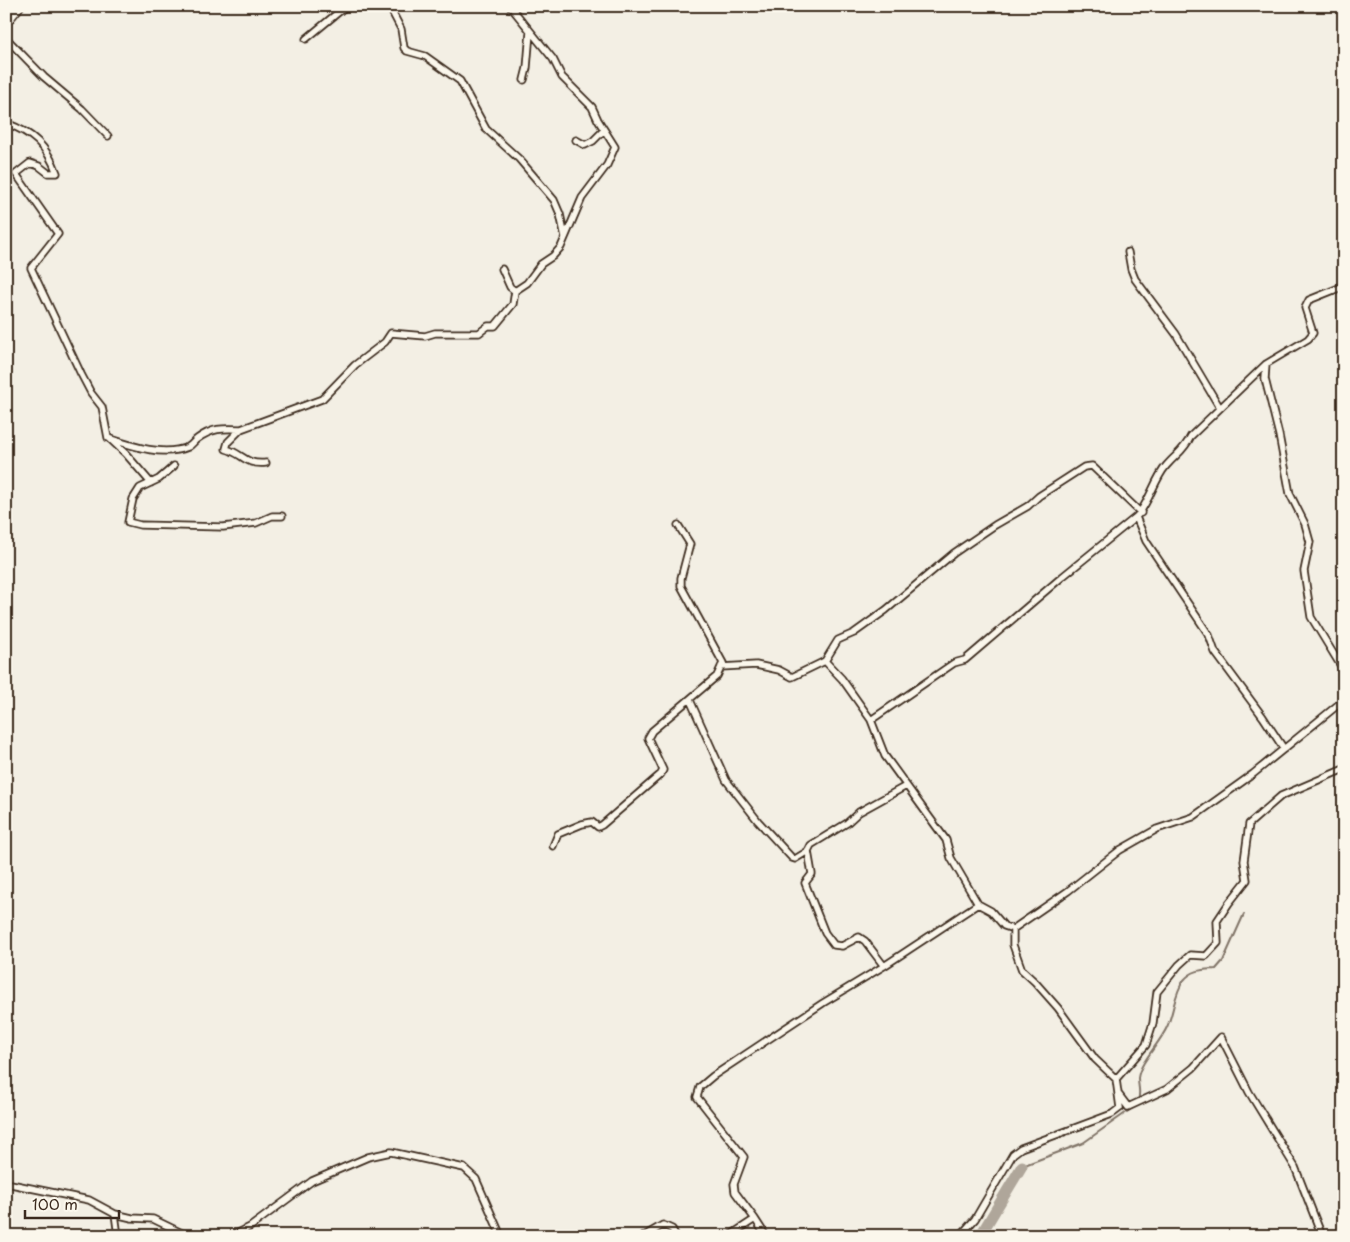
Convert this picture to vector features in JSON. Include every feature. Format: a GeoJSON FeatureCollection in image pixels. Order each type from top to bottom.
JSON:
{"type":"FeatureCollection","features":[{"type":"Feature","properties":{"kind":"main road"},"geometry":{"type":"LineString","coordinates":[[6,22],[18,6]]}},
{"type":"Feature","properties":{"kind":"street"},"geometry":{"type":"LineString","coordinates":[[306,39],[346,6]]}},
{"type":"Feature","properties":{"kind":"street"},"geometry":{"type":"LineString","coordinates":[[389,6],[401,29],[404,48],[407,51],[425,56],[460,81],[486,128],[519,159],[554,200],[560,214],[565,237]]}},
{"type":"Feature","properties":{"kind":"street"},"geometry":{"type":"LineString","coordinates":[[108,438],[126,444],[164,451],[190,446],[213,429],[241,429],[322,399],[356,365],[385,342],[391,333],[425,336],[435,333],[479,333],[488,326],[495,326],[513,304],[515,291],[527,283],[540,264],[553,256],[561,247],[582,198],[607,165],[615,147],[592,107],[562,77],[553,59],[510,6]]}},
{"type":"Feature","properties":{"kind":"street"},"geometry":{"type":"LineString","coordinates":[[524,80],[528,68],[530,32]]}},
{"type":"Feature","properties":{"kind":"street"},"geometry":{"type":"LineString","coordinates":[[6,38],[44,77],[82,109],[108,136]]}},
{"type":"Feature","properties":{"kind":"street"},"geometry":{"type":"LineString","coordinates":[[6,123],[38,140],[51,157],[57,173],[48,173],[39,166],[30,163],[16,174],[58,234],[31,268],[80,374],[102,407],[108,438],[126,454],[151,482]]}},
{"type":"Feature","properties":{"kind":"street"},"geometry":{"type":"LineString","coordinates":[[576,140],[585,145],[604,130]]}},
{"type":"Feature","properties":{"kind":"street"},"geometry":{"type":"LineString","coordinates":[[1128,252],[1131,268],[1136,279],[1176,334],[1220,408]]}},
{"type":"Feature","properties":{"kind":"street"},"geometry":{"type":"LineString","coordinates":[[502,269],[510,287],[515,291]]}},
{"type":"Feature","properties":{"kind":"street"},"geometry":{"type":"LineString","coordinates":[[871,720],[954,663],[965,660],[1138,515],[1166,466],[1186,446],[1192,436],[1266,364],[1308,339],[1313,333],[1305,308],[1309,300],[1344,286]]}},
{"type":"Feature","properties":{"kind":"street"},"geometry":{"type":"LineString","coordinates":[[1266,364],[1264,379],[1279,435],[1290,494],[1305,524],[1310,542],[1304,571],[1311,617],[1344,670]]}},
{"type":"Feature","properties":{"kind":"street"},"geometry":{"type":"LineString","coordinates":[[241,429],[228,442],[226,449],[236,452],[242,458],[255,464],[266,463]]}},
{"type":"Feature","properties":{"kind":"street"},"geometry":{"type":"LineString","coordinates":[[174,466],[159,479],[140,488],[135,495],[128,522],[140,525],[224,527],[256,523],[272,516],[282,516]]}},
{"type":"Feature","properties":{"kind":"street"},"geometry":{"type":"LineString","coordinates":[[721,667],[756,664],[779,670],[792,677],[825,661],[838,640],[854,633],[886,610],[954,554],[1084,467],[1092,466],[1138,515],[1146,541],[1210,635],[1215,652],[1263,716],[1284,749]]}},
{"type":"Feature","properties":{"kind":"street"},"geometry":{"type":"LineString","coordinates":[[552,846],[558,834],[582,824],[592,822],[598,827],[602,825],[661,774],[662,770],[648,738],[652,731],[717,676],[723,664],[681,586],[681,578],[690,544],[678,525]]}},
{"type":"Feature","properties":{"kind":"street"},"geometry":{"type":"LineString","coordinates":[[825,661],[842,679],[871,720],[885,756],[946,840],[951,858],[978,904],[991,911],[1004,926],[1013,928],[1068,891],[1120,850],[1157,829],[1193,816],[1253,774],[1344,700]]}},
{"type":"Feature","properties":{"kind":"street"},"geometry":{"type":"LineString","coordinates":[[690,700],[726,780],[758,821],[792,858],[795,859],[808,851],[811,845],[846,823],[859,812],[906,786]]}},
{"type":"Feature","properties":{"kind":"street"},"geometry":{"type":"LineString","coordinates":[[1116,1080],[1146,1045],[1153,1024],[1157,992],[1179,965],[1190,955],[1206,956],[1218,943],[1217,921],[1247,880],[1244,861],[1249,824],[1281,796],[1344,770]]}},
{"type":"Feature","properties":{"kind":"street"},"geometry":{"type":"LineString","coordinates":[[808,851],[812,874],[805,883],[825,933],[834,945],[842,946],[859,937],[865,941],[884,966]]}},
{"type":"Feature","properties":{"kind":"street"},"geometry":{"type":"LineString","coordinates":[[766,1236],[735,1192],[734,1184],[744,1158],[697,1098],[700,1087],[736,1060],[978,904]]}},
{"type":"Feature","properties":{"kind":"street"},"geometry":{"type":"LineString","coordinates":[[960,1236],[975,1218],[1013,1154],[1022,1148],[1112,1114],[1120,1108],[1116,1080],[1096,1059],[1058,1008],[1022,970],[1013,945],[1013,928]]}},
{"type":"Feature","properties":{"kind":"street"},"geometry":{"type":"LineString","coordinates":[[1118,1093],[1128,1107],[1167,1089],[1193,1068],[1221,1037],[1249,1092],[1295,1167],[1322,1236]]}},
{"type":"Feature","properties":{"kind":"street"},"geometry":{"type":"LineString","coordinates":[[232,1236],[250,1227],[312,1181],[368,1157],[391,1152],[464,1168],[476,1179],[501,1236]]}},
{"type":"Feature","properties":{"kind":"street"},"geometry":{"type":"LineString","coordinates":[[6,1183],[89,1200],[115,1214],[132,1218],[153,1219],[182,1235]]}},
{"type":"Feature","properties":{"kind":"street"},"geometry":{"type":"LineString","coordinates":[[115,1214],[118,1236]]}},
{"type":"Feature","properties":{"kind":"street"},"geometry":{"type":"LineString","coordinates":[[729,1236],[755,1219]]}},
{"type":"Feature","properties":{"kind":"street"},"geometry":{"type":"LineString","coordinates":[[644,1236],[664,1225],[672,1229],[676,1236]]}},
{"type":"Feature","properties":{"kind":"waterway"},"geometry":{"type":"LineString","coordinates":[[1138,1101],[1138,1078],[1142,1066],[1167,1027],[1181,985],[1187,976],[1195,972],[1216,969],[1223,961],[1244,914]]}},
{"type":"Feature","properties":{"kind":"waterway"},"geometry":{"type":"LineString","coordinates":[[1022,1166],[1083,1143],[1134,1107]]}},
{"type":"Feature","properties":{"kind":"waterway"},"geometry":{"type":"LineString","coordinates":[[980,1236],[1022,1166]]}}]}
